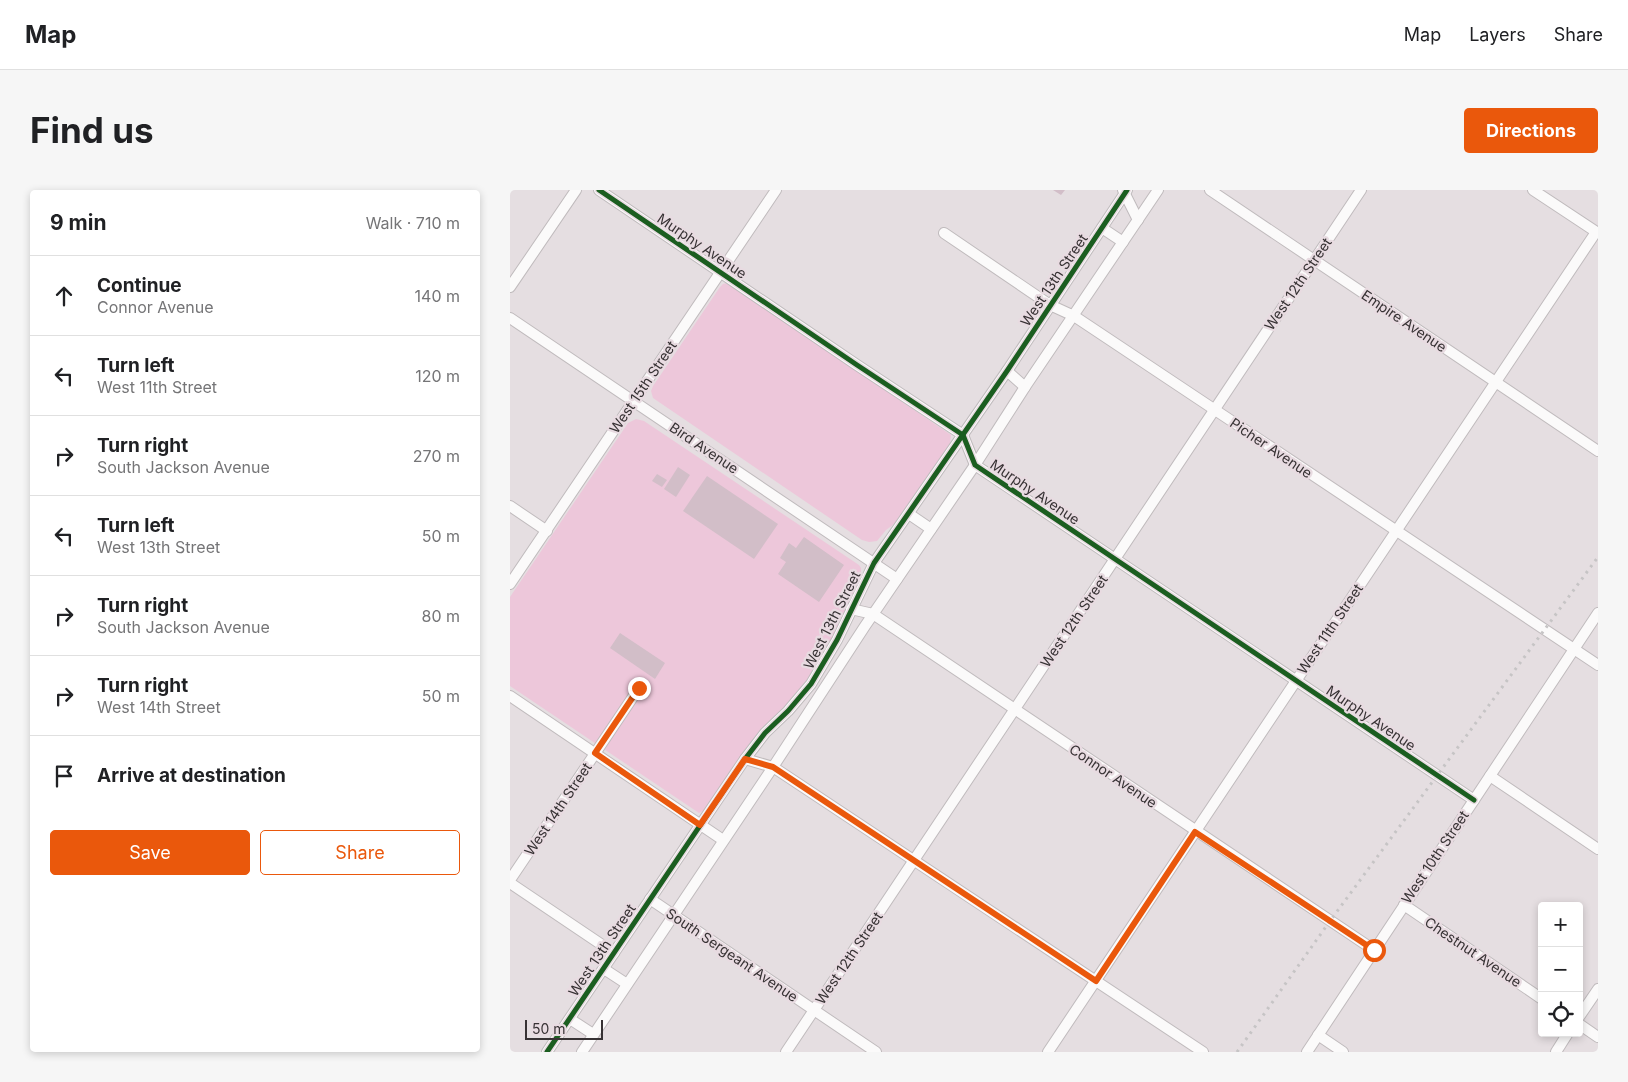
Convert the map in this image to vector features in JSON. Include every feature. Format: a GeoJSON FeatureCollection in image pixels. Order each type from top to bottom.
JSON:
{"type":"FeatureCollection","features":[{"type":"Feature","properties":{"kind":"street"},"geometry":{"type":"LineString","coordinates":[[510,287],[576,190]]}},
{"type":"Feature","properties":{"kind":"street","name":"Murphy Avenue"},"geometry":{"type":"LineString","coordinates":[[599,190],[857,366],[963,435],[975,465],[1474,800]]}},
{"type":"Feature","properties":{"kind":"street","name":"West 15th Street"},"geometry":{"type":"LineString","coordinates":[[510,584],[776,190]]}},
{"type":"Feature","properties":{"kind":"street","name":"West 13th Street"},"geometry":{"type":"LineString","coordinates":[[582,1052],[1158,190]]}},
{"type":"Feature","properties":{"kind":"street","name":"Empire Avenue"},"geometry":{"type":"LineString","coordinates":[[1210,190],[1598,452]]}},
{"type":"Feature","properties":{"kind":"street","name":"West 12th Street"},"geometry":{"type":"LineString","coordinates":[[786,1052],[1361,190]]}},
{"type":"Feature","properties":{"kind":"street"},"geometry":{"type":"LineString","coordinates":[[1534,190],[1597,232]]}},
{"type":"Feature","properties":{"kind":"street"},"geometry":{"type":"LineString","coordinates":[[1125,191],[1138,220]]}},
{"type":"Feature","properties":{"kind":"street","name":"West 13th Street"},"geometry":{"type":"LineString","coordinates":[[549,1051],[745,759],[765,733],[788,711],[811,684],[836,640],[874,563],[1007,371],[1125,191]]}},
{"type":"Feature","properties":{"kind":"street"},"geometry":{"type":"LineString","coordinates":[[1102,228],[1123,242]]}},
{"type":"Feature","properties":{"kind":"street","name":"West 11th Street"},"geometry":{"type":"LineString","coordinates":[[1048,1052],[1597,232]]}},
{"type":"Feature","properties":{"kind":"street","name":"Picher Avenue"},"geometry":{"type":"LineString","coordinates":[[944,233],[1050,305],[1074,316],[1598,665]]}},
{"type":"Feature","properties":{"kind":"street","name":"Bird Avenue"},"geometry":{"type":"LineString","coordinates":[[510,318],[897,579]]}},
{"type":"Feature","properties":{"kind":"street"},"geometry":{"type":"LineString","coordinates":[[1007,371],[1025,387]]}},
{"type":"Feature","properties":{"kind":"street"},"geometry":{"type":"LineString","coordinates":[[510,506],[546,531]]}},
{"type":"Feature","properties":{"kind":"street"},"geometry":{"type":"LineString","coordinates":[[909,514],[932,529]]}},
{"type":"Feature","properties":{"kind":"street","name":"Connor Avenue"},"geometry":{"type":"LineString","coordinates":[[851,609],[873,614],[1195,832],[1374,950]]}},
{"type":"Feature","properties":{"kind":"street","name":"West 10th Street"},"geometry":{"type":"LineString","coordinates":[[1306,1052],[1598,613]]}},
{"type":"Feature","properties":{"kind":"street","name":"West 14th Street"},"geometry":{"type":"LineString","coordinates":[[510,882],[639,688]]}},
{"type":"Feature","properties":{"kind":"street"},"geometry":{"type":"LineString","coordinates":[[510,696],[723,840]]}},
{"type":"Feature","properties":{"kind":"street"},"geometry":{"type":"LineString","coordinates":[[745,759],[773,767],[1203,1052]]}},
{"type":"Feature","properties":{"kind":"street"},"geometry":{"type":"LineString","coordinates":[[1490,776],[1598,849]]}},
{"type":"Feature","properties":{"kind":"street"},"geometry":{"type":"LineString","coordinates":[[510,882],[614,953]]}},
{"type":"Feature","properties":{"kind":"street","name":"South Sergeant Avenue"},"geometry":{"type":"LineString","coordinates":[[650,899],[876,1052]]}},
{"type":"Feature","properties":{"kind":"street","name":"Chestnut Avenue"},"geometry":{"type":"LineString","coordinates":[[1404,905],[1538,996]]}},
{"type":"Feature","properties":{"kind":"street"},"geometry":{"type":"LineString","coordinates":[[604,968],[627,984]]}},
{"type":"Feature","properties":{"kind":"street"},"geometry":{"type":"LineString","coordinates":[[1583,1011],[1598,989]]}},
{"type":"Feature","properties":{"kind":"street"},"geometry":{"type":"LineString","coordinates":[[570,1018],[594,1034]]}},
{"type":"Feature","properties":{"kind":"street"},"geometry":{"type":"LineString","coordinates":[[1583,1027],[1598,1037]]}},
{"type":"Feature","properties":{"kind":"street"},"geometry":{"type":"LineString","coordinates":[[1318,1035],[1343,1052]]}},
{"type":"Feature","properties":{"kind":"street"},"geometry":{"type":"LineString","coordinates":[[1556,1052],[1565,1037]]}},
{"type":"Feature","properties":{"kind":"shaded area"},"geometry":{"type":"Polygon","coordinates":[[[727,283],[951,435],[950,444],[901,519],[886,530],[877,541],[869,542],[862,540],[653,398],[651,391],[653,386],[720,287],[727,283]]]}},
{"type":"Feature","properties":{"kind":"shaded area"},"geometry":{"type":"Polygon","coordinates":[[[636,419],[644,421],[861,568],[861,576],[830,649],[796,697],[755,737],[705,810],[699,813],[510,686],[510,597],[628,423],[636,419]]]}},
{"type":"Feature","properties":{"kind":"building"},"geometry":{"type":"Polygon","coordinates":[[[1053,190],[1065,190],[1061,195],[1053,190]]]}},
{"type":"Feature","properties":{"kind":"building"},"geometry":{"type":"Polygon","coordinates":[[[678,467],[690,475],[676,497],[664,489],[678,467]]]}},
{"type":"Feature","properties":{"kind":"building"},"geometry":{"type":"Polygon","coordinates":[[[657,474],[667,480],[662,487],[652,481],[657,474]]]}},
{"type":"Feature","properties":{"kind":"building"},"geometry":{"type":"Polygon","coordinates":[[[707,476],[778,524],[754,559],[683,511],[707,476]]]}},
{"type":"Feature","properties":{"kind":"building"},"geometry":{"type":"Polygon","coordinates":[[[804,537],[844,565],[819,602],[778,574],[786,562],[780,558],[789,543],[796,548],[804,537]]]}},
{"type":"Feature","properties":{"kind":"building"},"geometry":{"type":"Polygon","coordinates":[[[620,633],[665,663],[655,679],[610,648],[620,633]]]}},
{"type":"Feature","properties":{"kind":"railway"},"geometry":{"type":"LineString","coordinates":[[1237,1052],[1330,921],[1598,557]]}},
{"type":"Feature","properties":{"kind":"cycle path"},"geometry":{"type":"LineString","coordinates":[[599,190],[963,435],[975,465],[1474,800]]}},
{"type":"Feature","properties":{"kind":"cycle path"},"geometry":{"type":"LineString","coordinates":[[547,1052],[745,759],[765,733],[788,711],[811,684],[837,640],[874,563],[1007,371],[1127,190]]}},
{"type":"Feature","properties":{"kind":"route"},"geometry":{"type":"LineString","coordinates":[[639,688],[595,753],[700,825],[745,759],[773,767],[1096,981],[1195,832],[1374,950]]}}]}
